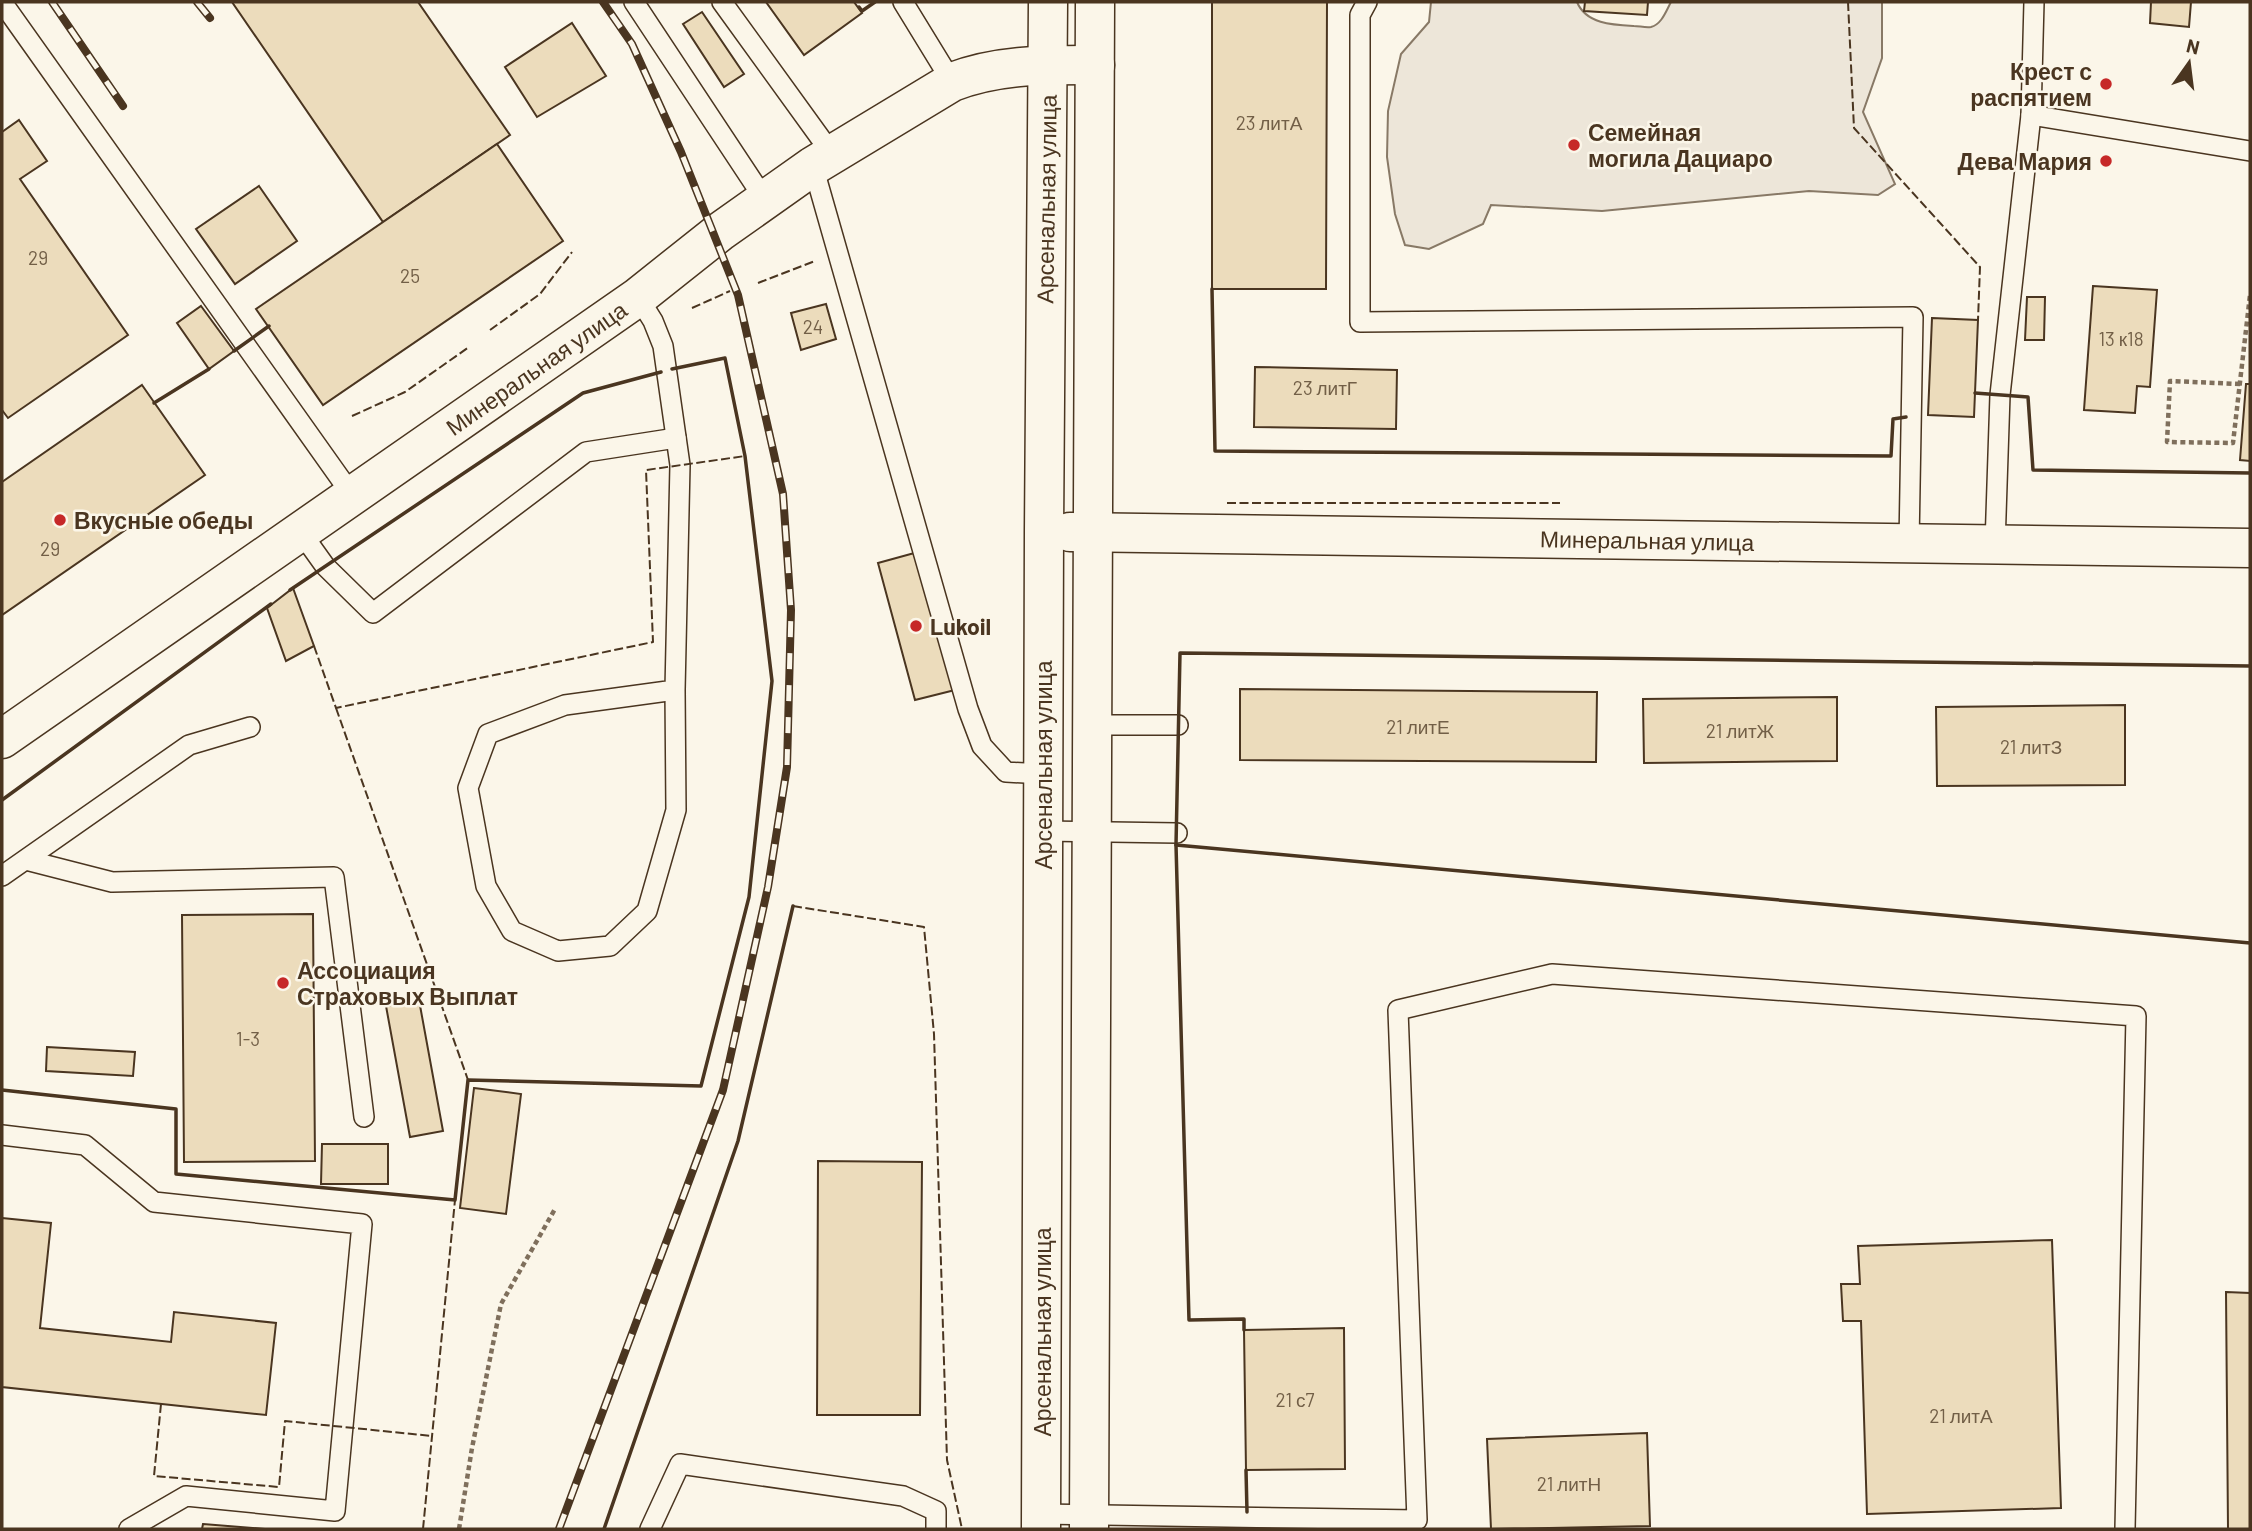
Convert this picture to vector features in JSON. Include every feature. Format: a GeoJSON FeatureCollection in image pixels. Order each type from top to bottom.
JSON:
{"type":"FeatureCollection","features":[{"type":"Feature","properties":{"kind":"street","name":"Арсенальная улица"},"geometry":{"type":"LineString","coordinates":[[1041,1522],[1048,2]]}},
{"type":"Feature","properties":{"kind":"street","name":"Арсенальная улица"},"geometry":{"type":"LineString","coordinates":[[1088,1522],[1095,2]]}},
{"type":"Feature","properties":{"kind":"street","name":"Минеральная улица"},"geometry":{"type":"LineString","coordinates":[[2,739],[638,297],[714,236],[822,160],[952,82],[975,73],[1000,68],[1095,65]]}},
{"type":"Feature","properties":{"kind":"street","name":"Минеральная улица"},"geometry":{"type":"LineString","coordinates":[[1044,531],[2250,548]]}},
{"type":"Feature","properties":{"kind":"lane"},"geometry":{"type":"LineString","coordinates":[[2,2],[352,495]]}},
{"type":"Feature","properties":{"kind":"lane"},"geometry":{"type":"LineString","coordinates":[[634,2],[765,200]]}},
{"type":"Feature","properties":{"kind":"lane"},"geometry":{"type":"LineString","coordinates":[[722,2],[822,160],[968,709],[982,746],[1006,772],[1043,774]]}},
{"type":"Feature","properties":{"kind":"lane"},"geometry":{"type":"LineString","coordinates":[[903,2],[952,82]]}},
{"type":"Feature","properties":{"kind":"lane"},"geometry":{"type":"LineString","coordinates":[[1367,2],[1360,15],[1360,322],[1913,317],[1909,543]]}},
{"type":"Feature","properties":{"kind":"lane"},"geometry":{"type":"LineString","coordinates":[[1995,545],[2000,396],[2031,115],[2034,2]]}},
{"type":"Feature","properties":{"kind":"lane"},"geometry":{"type":"LineString","coordinates":[[2031,115],[2250,151]]}},
{"type":"Feature","properties":{"kind":"lane"},"geometry":{"type":"LineString","coordinates":[[638,297],[653,321],[663,346],[680,465],[675,690],[677,810],[647,911],[610,946],[558,951],[512,931],[486,886],[468,788],[488,734],[565,705],[675,690]]}},
{"type":"Feature","properties":{"kind":"lane"},"geometry":{"type":"LineString","coordinates":[[300,531],[325,566],[373,614],[586,452],[676,438]]}},
{"type":"Feature","properties":{"kind":"lane"},"geometry":{"type":"LineString","coordinates":[[1093,725],[1178,725]]}},
{"type":"Feature","properties":{"kind":"lane"},"geometry":{"type":"LineString","coordinates":[[2,876],[189,745],[250,727]]}},
{"type":"Feature","properties":{"kind":"lane"},"geometry":{"type":"LineString","coordinates":[[1043,831],[1177,833]]}},
{"type":"Feature","properties":{"kind":"lane"},"geometry":{"type":"LineString","coordinates":[[26,860],[112,881],[334,877],[364,1117]]}},
{"type":"Feature","properties":{"kind":"lane"},"geometry":{"type":"LineString","coordinates":[[1041,1522],[1417,1524],[1398,1010],[1552,974],[2136,1016],[2125,1529]]}},
{"type":"Feature","properties":{"kind":"lane"},"geometry":{"type":"LineString","coordinates":[[2,1135],[85,1145],[154,1202],[362,1224],[335,1511],[186,1496],[129,1529]]}},
{"type":"Feature","properties":{"kind":"lane"},"geometry":{"type":"LineString","coordinates":[[650,1529],[680,1464],[903,1496],[936,1511],[936,1529]]}},
{"type":"Feature","properties":{"kind":"path"},"geometry":{"type":"LineString","coordinates":[[2240,384],[2170,380],[2167,442],[2233,443],[2240,384],[2250,295]]}},
{"type":"Feature","properties":{"kind":"path"},"geometry":{"type":"LineString","coordinates":[[2244,348],[2250,350]]}},
{"type":"Feature","properties":{"kind":"path"},"geometry":{"type":"LineString","coordinates":[[459,1529],[501,1304],[555,1209]]}},
{"type":"Feature","properties":{"kind":"shaded area"},"geometry":{"type":"Polygon","coordinates":[[[1431,2],[1577,2],[1587,15],[1601,22],[1651,27],[1663,17],[1671,2],[1882,2],[1882,58],[1863,112],[1895,184],[1878,195],[1809,191],[1602,211],[1491,205],[1483,224],[1429,249],[1405,245],[1395,214],[1387,157],[1388,111],[1401,54],[1429,22],[1431,2]]]}},
{"type":"Feature","properties":{"kind":"building"},"geometry":{"type":"Polygon","coordinates":[[[232,2],[418,2],[510,135],[383,222],[232,2]]]}},
{"type":"Feature","properties":{"kind":"building"},"geometry":{"type":"Polygon","coordinates":[[[766,2],[854,2],[862,13],[804,55],[766,2]]]}},
{"type":"Feature","properties":{"kind":"building"},"geometry":{"type":"Polygon","coordinates":[[[1212,2],[1327,2],[1326,289],[1212,289],[1212,2]]]}},
{"type":"Feature","properties":{"kind":"building"},"geometry":{"type":"Polygon","coordinates":[[[1585,2],[1648,2],[1647,15],[1584,11],[1585,2]]]}},
{"type":"Feature","properties":{"kind":"building"},"geometry":{"type":"Polygon","coordinates":[[[2151,2],[2191,2],[2189,27],[2150,23],[2151,2]]]}},
{"type":"Feature","properties":{"kind":"building"},"geometry":{"type":"Polygon","coordinates":[[[702,12],[744,74],[724,87],[683,24],[702,12]]]}},
{"type":"Feature","properties":{"kind":"building"},"geometry":{"type":"Polygon","coordinates":[[[572,23],[606,76],[537,117],[505,67],[572,23]]]}},
{"type":"Feature","properties":{"kind":"building"},"geometry":{"type":"Polygon","coordinates":[[[19,120],[47,161],[20,179],[128,335],[8,418],[2,410],[2,132],[19,120]]]}},
{"type":"Feature","properties":{"kind":"building"},"geometry":{"type":"Polygon","coordinates":[[[497,144],[563,241],[323,405],[256,309],[497,144]]]}},
{"type":"Feature","properties":{"kind":"building"},"geometry":{"type":"Polygon","coordinates":[[[259,186],[297,241],[235,284],[196,229],[259,186]]]}},
{"type":"Feature","properties":{"kind":"building"},"geometry":{"type":"Polygon","coordinates":[[[2093,286],[2157,290],[2150,387],[2137,386],[2135,413],[2084,410],[2093,286]]]}},
{"type":"Feature","properties":{"kind":"building"},"geometry":{"type":"Polygon","coordinates":[[[2027,297],[2045,297],[2044,340],[2025,340],[2027,297]]]}},
{"type":"Feature","properties":{"kind":"building"},"geometry":{"type":"Polygon","coordinates":[[[826,304],[836,339],[801,350],[791,313],[826,304]]]}},
{"type":"Feature","properties":{"kind":"building"},"geometry":{"type":"Polygon","coordinates":[[[201,306],[234,351],[209,369],[177,323],[201,306]]]}},
{"type":"Feature","properties":{"kind":"building"},"geometry":{"type":"Polygon","coordinates":[[[1932,318],[1978,320],[1974,417],[1928,415],[1932,318]]]}},
{"type":"Feature","properties":{"kind":"building"},"geometry":{"type":"Polygon","coordinates":[[[1255,367],[1397,370],[1396,429],[1254,427],[1255,367]]]}},
{"type":"Feature","properties":{"kind":"building"},"geometry":{"type":"Polygon","coordinates":[[[2246,384],[2250,384],[2250,461],[2240,460],[2246,384]]]}},
{"type":"Feature","properties":{"kind":"building"},"geometry":{"type":"Polygon","coordinates":[[[142,385],[205,475],[2,615],[2,482],[142,385]]]}},
{"type":"Feature","properties":{"kind":"building","name":"Lukoil"},"geometry":{"type":"Polygon","coordinates":[[[918,552],[955,690],[915,700],[878,563],[918,552]]]}},
{"type":"Feature","properties":{"kind":"building"},"geometry":{"type":"Polygon","coordinates":[[[293,588],[314,646],[286,661],[267,608],[293,588]]]}},
{"type":"Feature","properties":{"kind":"building"},"geometry":{"type":"Polygon","coordinates":[[[1240,689],[1597,692],[1596,762],[1240,760],[1240,689]]]}},
{"type":"Feature","properties":{"kind":"building"},"geometry":{"type":"Polygon","coordinates":[[[1837,697],[1837,761],[1644,763],[1643,699],[1837,697]]]}},
{"type":"Feature","properties":{"kind":"building"},"geometry":{"type":"Polygon","coordinates":[[[2125,705],[2125,785],[1937,786],[1936,707],[2125,705]]]}},
{"type":"Feature","properties":{"kind":"building"},"geometry":{"type":"Polygon","coordinates":[[[313,914],[315,1161],[184,1162],[182,915],[313,914]]]}},
{"type":"Feature","properties":{"kind":"building"},"geometry":{"type":"Polygon","coordinates":[[[419,1000],[443,1131],[410,1137],[386,1006],[419,1000]]]}},
{"type":"Feature","properties":{"kind":"building"},"geometry":{"type":"Polygon","coordinates":[[[47,1047],[135,1052],[133,1076],[46,1071],[47,1047]]]}},
{"type":"Feature","properties":{"kind":"building"},"geometry":{"type":"Polygon","coordinates":[[[474,1088],[521,1094],[506,1214],[460,1208],[474,1088]]]}},
{"type":"Feature","properties":{"kind":"building"},"geometry":{"type":"Polygon","coordinates":[[[322,1144],[388,1144],[388,1184],[321,1184],[322,1144]]]}},
{"type":"Feature","properties":{"kind":"building"},"geometry":{"type":"Polygon","coordinates":[[[818,1161],[922,1162],[920,1415],[817,1415],[818,1161]]]}},
{"type":"Feature","properties":{"kind":"building"},"geometry":{"type":"Polygon","coordinates":[[[2,1218],[51,1223],[40,1328],[171,1342],[174,1312],[276,1323],[266,1415],[2,1387],[2,1218]]]}},
{"type":"Feature","properties":{"kind":"building"},"geometry":{"type":"Polygon","coordinates":[[[2052,1240],[2061,1508],[1867,1514],[1861,1321],[1843,1321],[1841,1284],[1860,1284],[1858,1246],[2052,1240]]]}},
{"type":"Feature","properties":{"kind":"building"},"geometry":{"type":"Polygon","coordinates":[[[2226,1292],[2250,1293],[2250,1529],[2228,1529],[2226,1292]]]}},
{"type":"Feature","properties":{"kind":"building"},"geometry":{"type":"Polygon","coordinates":[[[1344,1328],[1345,1469],[1246,1470],[1244,1330],[1344,1328]]]}},
{"type":"Feature","properties":{"kind":"building"},"geometry":{"type":"Polygon","coordinates":[[[1647,1433],[1650,1526],[1491,1529],[1487,1439],[1647,1433]]]}},
{"type":"Feature","properties":{"kind":"building"},"geometry":{"type":"Polygon","coordinates":[[[203,1524],[265,1529],[202,1529],[203,1524]]]}},
{"type":"Feature","properties":{"kind":"railway"},"geometry":{"type":"LineString","coordinates":[[52,2],[123,106]]}},
{"type":"Feature","properties":{"kind":"railway"},"geometry":{"type":"LineString","coordinates":[[197,2],[210,18]]}},
{"type":"Feature","properties":{"kind":"railway"},"geometry":{"type":"LineString","coordinates":[[559,1529],[723,1090],[768,887],[787,767],[791,610],[783,494],[738,295],[681,152],[632,44],[603,2]]}},
{"type":"Feature","properties":{"kind":"fence"},"geometry":{"type":"LineString","coordinates":[[1848,2],[1854,128],[1980,267],[1978,320]]}},
{"type":"Feature","properties":{"kind":"fence"},"geometry":{"type":"LineString","coordinates":[[490,330],[540,294],[572,252]]}},
{"type":"Feature","properties":{"kind":"fence"},"geometry":{"type":"LineString","coordinates":[[758,283],[815,261]]}},
{"type":"Feature","properties":{"kind":"fence"},"geometry":{"type":"LineString","coordinates":[[692,308],[730,291]]}},
{"type":"Feature","properties":{"kind":"fence"},"geometry":{"type":"LineString","coordinates":[[352,416],[405,392],[469,347]]}},
{"type":"Feature","properties":{"kind":"fence"},"geometry":{"type":"LineString","coordinates":[[314,646],[336,708],[653,642],[646,470],[745,456]]}},
{"type":"Feature","properties":{"kind":"fence"},"geometry":{"type":"LineString","coordinates":[[1227,503],[1560,503]]}},
{"type":"Feature","properties":{"kind":"fence"},"geometry":{"type":"LineString","coordinates":[[336,708],[468,1080]]}},
{"type":"Feature","properties":{"kind":"fence"},"geometry":{"type":"LineString","coordinates":[[793,906],[924,927],[934,1034],[947,1460],[962,1529]]}},
{"type":"Feature","properties":{"kind":"fence"},"geometry":{"type":"LineString","coordinates":[[423,1529],[455,1200]]}},
{"type":"Feature","properties":{"kind":"fence"},"geometry":{"type":"LineString","coordinates":[[161,1404],[154,1476],[279,1487],[285,1421],[432,1436]]}},
{"type":"Feature","properties":{"kind":"wall"},"geometry":{"type":"LineString","coordinates":[[859,7],[862,11],[875,2]]}},
{"type":"Feature","properties":{"kind":"wall"},"geometry":{"type":"LineString","coordinates":[[1212,289],[1215,451],[1891,456],[1893,419],[1906,417]]}},
{"type":"Feature","properties":{"kind":"wall"},"geometry":{"type":"LineString","coordinates":[[234,351],[269,326]]}},
{"type":"Feature","properties":{"kind":"wall"},"geometry":{"type":"LineString","coordinates":[[2,1090],[176,1109],[176,1174],[455,1200],[468,1080],[701,1086],[749,897],[772,681],[745,456],[725,358],[672,369]]}},
{"type":"Feature","properties":{"kind":"wall"},"geometry":{"type":"LineString","coordinates":[[154,403],[209,369]]}},
{"type":"Feature","properties":{"kind":"wall"},"geometry":{"type":"LineString","coordinates":[[290,590],[583,393],[661,372]]}},
{"type":"Feature","properties":{"kind":"wall"},"geometry":{"type":"LineString","coordinates":[[1975,393],[2028,397],[2033,470],[2250,473]]}},
{"type":"Feature","properties":{"kind":"wall"},"geometry":{"type":"LineString","coordinates":[[2,800],[271,604]]}},
{"type":"Feature","properties":{"kind":"wall"},"geometry":{"type":"LineString","coordinates":[[1244,1330],[1244,1319],[1189,1320],[1176,845],[1180,653],[2250,666]]}},
{"type":"Feature","properties":{"kind":"wall"},"geometry":{"type":"LineString","coordinates":[[1176,845],[2250,943]]}},
{"type":"Feature","properties":{"kind":"wall"},"geometry":{"type":"LineString","coordinates":[[604,1529],[738,1141],[793,906]]}},
{"type":"Feature","properties":{"kind":"wall"},"geometry":{"type":"LineString","coordinates":[[1246,1470],[1247,1512]]}},
{"type":"Feature","properties":{"kind":"place","name":"Крест с распятием"},"geometry":{"type":"Point","coordinates":[2106,84]}},
{"type":"Feature","properties":{"kind":"place","name":"Семейная могила Дациаро"},"geometry":{"type":"Point","coordinates":[1574,145]}},
{"type":"Feature","properties":{"kind":"place","name":"Дева Мария"},"geometry":{"type":"Point","coordinates":[2106,161]}},
{"type":"Feature","properties":{"kind":"place","name":"Вкусные обеды"},"geometry":{"type":"Point","coordinates":[60,520]}},
{"type":"Feature","properties":{"kind":"place","name":"Lukoil"},"geometry":{"type":"Point","coordinates":[916,626]}},
{"type":"Feature","properties":{"kind":"place","name":"Ассоциация Страховых Выплат"},"geometry":{"type":"Point","coordinates":[283,983]}}]}
